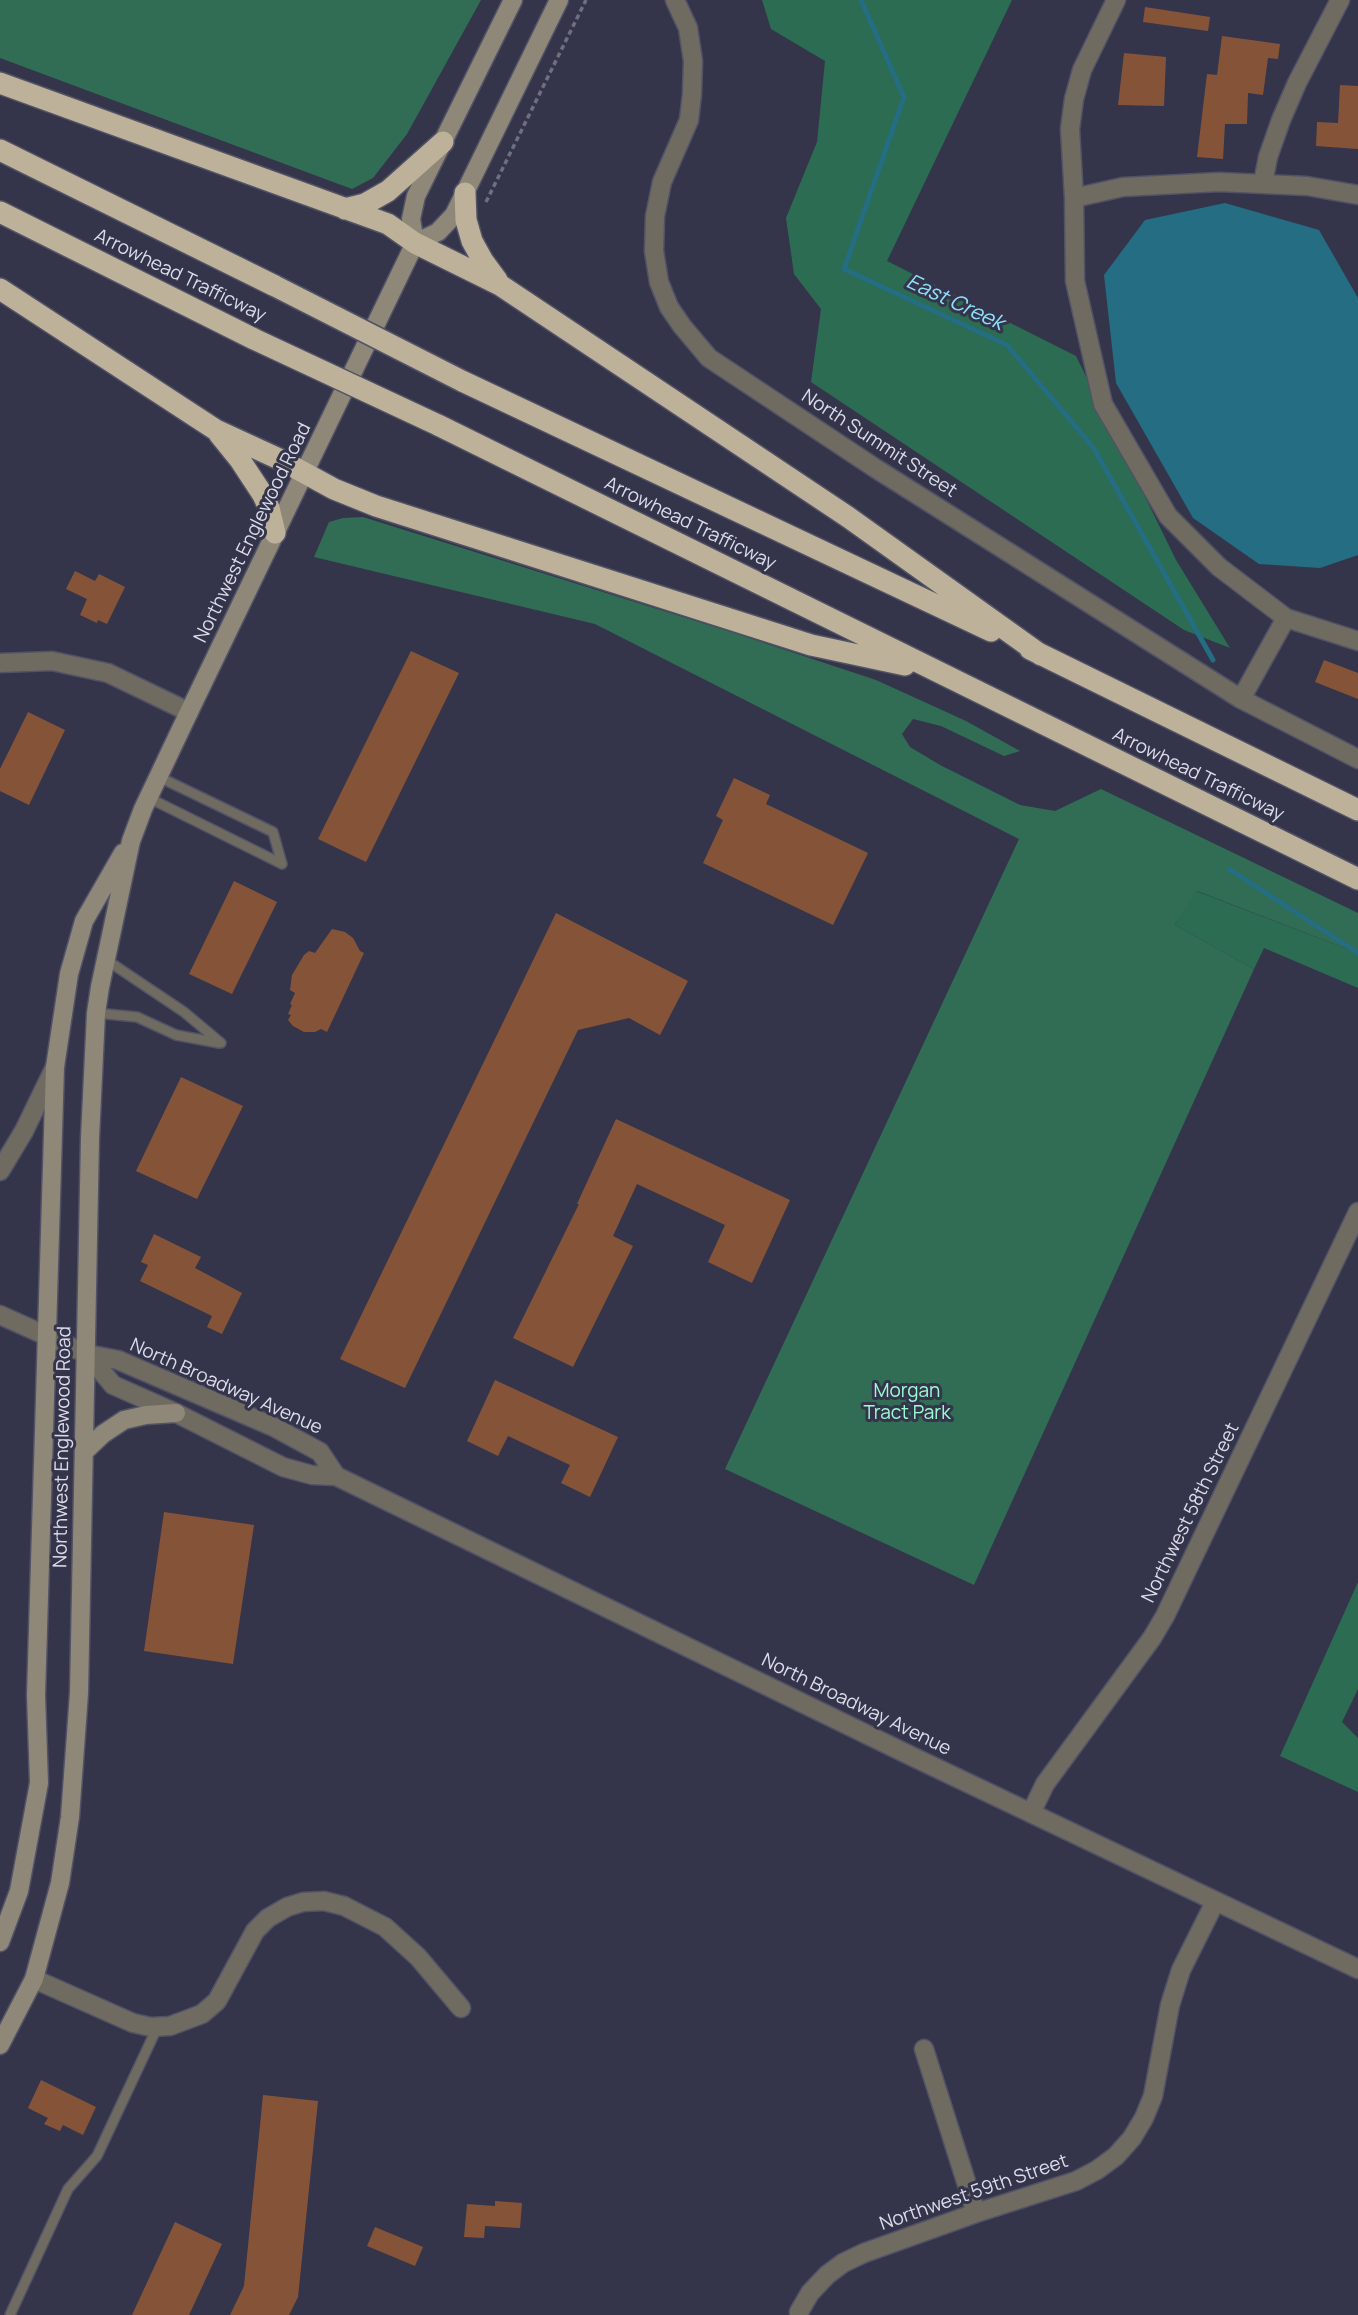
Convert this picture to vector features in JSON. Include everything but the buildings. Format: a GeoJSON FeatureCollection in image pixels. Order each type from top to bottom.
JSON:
{"type":"FeatureCollection","features":[{"type":"Feature","properties":{"kind":"highway"},"geometry":{"type":"LineString","coordinates":[[0,83],[388,225],[415,243],[500,285],[848,517],[1041,654]]}},
{"type":"Feature","properties":{"kind":"highway"},"geometry":{"type":"LineString","coordinates":[[345,209],[365,204],[388,191],[443,142]]}},
{"type":"Feature","properties":{"kind":"highway","name":"Arrowhead Trafficway"},"geometry":{"type":"LineString","coordinates":[[0,150],[462,381],[1041,654],[1358,810]]}},
{"type":"Feature","properties":{"kind":"highway"},"geometry":{"type":"LineString","coordinates":[[464,193],[466,220],[472,241],[500,285]]}},
{"type":"Feature","properties":{"kind":"highway","name":"Arrowhead Trafficway"},"geometry":{"type":"LineString","coordinates":[[0,212],[1358,879]]}},
{"type":"Feature","properties":{"kind":"highway"},"geometry":{"type":"LineString","coordinates":[[0,289],[216,429],[306,472],[334,489],[376,506],[811,645],[935,671]]}},
{"type":"Feature","properties":{"kind":"highway"},"geometry":{"type":"LineString","coordinates":[[216,429],[263,495],[275,533]]}},
{"type":"Feature","properties":{"kind":"main road","name":"Northwest Englewood Road"},"geometry":{"type":"LineString","coordinates":[[0,1942],[19,1891],[39,1783],[36,1695],[55,1067],[69,974],[84,921],[131,841],[188,712],[415,243],[411,219],[416,196],[513,0]]}},
{"type":"Feature","properties":{"kind":"main road"},"geometry":{"type":"LineString","coordinates":[[415,243],[438,232],[454,215],[559,0]]}},
{"type":"Feature","properties":{"kind":"main road","name":"Northwest Englewood Road"},"geometry":{"type":"LineString","coordinates":[[0,2045],[34,1979],[60,1883],[70,1817],[79,1693],[90,1138],[96,1013],[131,841]]}},
{"type":"Feature","properties":{"kind":"main road"},"geometry":{"type":"LineString","coordinates":[[84,1452],[103,1434],[124,1420],[176,1413]]}},
{"type":"Feature","properties":{"kind":"street","name":"North Summit Street"},"geometry":{"type":"LineString","coordinates":[[675,0],[688,28],[693,61],[692,94],[689,120],[662,182],[655,216],[654,251],[659,282],[669,307],[709,358],[875,468],[1241,699],[1358,759]]}},
{"type":"Feature","properties":{"kind":"street"},"geometry":{"type":"LineString","coordinates":[[1116,0],[1082,70],[1074,99],[1070,139],[1075,281],[1103,404],[1168,516],[1219,567],[1286,618],[1358,641]]}},
{"type":"Feature","properties":{"kind":"street"},"geometry":{"type":"LineString","coordinates":[[1263,183],[1268,157],[1281,120],[1340,0]]}},
{"type":"Feature","properties":{"kind":"street"},"geometry":{"type":"LineString","coordinates":[[1074,198],[1123,187],[1263,183],[1307,186],[1358,195]]}},
{"type":"Feature","properties":{"kind":"street"},"geometry":{"type":"LineString","coordinates":[[1241,699],[1286,618]]}},
{"type":"Feature","properties":{"kind":"street"},"geometry":{"type":"LineString","coordinates":[[0,663],[52,661],[108,673],[188,712]]}},
{"type":"Feature","properties":{"kind":"street"},"geometry":{"type":"LineString","coordinates":[[0,1171],[24,1131],[55,1067]]}},
{"type":"Feature","properties":{"kind":"street","name":"Northwest 58th Street"},"geometry":{"type":"LineString","coordinates":[[1031,1812],[1045,1784],[1166,1616],[1358,1213]]}},
{"type":"Feature","properties":{"kind":"street","name":"North Broadway Avenue"},"geometry":{"type":"LineString","coordinates":[[0,1315],[87,1354],[118,1360],[274,1427],[320,1452],[336,1476]]}},
{"type":"Feature","properties":{"kind":"street","name":"North Broadway Avenue"},"geometry":{"type":"LineString","coordinates":[[87,1354],[113,1385],[176,1413],[283,1467],[312,1475],[336,1476],[1358,1969]]}},
{"type":"Feature","properties":{"kind":"street"},"geometry":{"type":"LineString","coordinates":[[34,1979],[133,2023],[170,2026],[202,2014],[217,2001],[255,1931],[268,1918],[287,1907],[303,1902],[324,1901],[344,1906],[385,1927],[418,1957],[461,2008]]}},
{"type":"Feature","properties":{"kind":"street","name":"Northwest 59th Street"},"geometry":{"type":"LineString","coordinates":[[799,2312],[810,2293],[843,2263],[976,2213],[1076,2181],[1116,2156],[1132,2138],[1153,2096],[1170,2005],[1181,1970],[1215,1902]]}},
{"type":"Feature","properties":{"kind":"street"},"geometry":{"type":"LineString","coordinates":[[924,2049],[976,2213]]}},
{"type":"Feature","properties":{"kind":"lane"},"geometry":{"type":"LineString","coordinates":[[149,798],[282,864],[273,832],[159,777]]}},
{"type":"Feature","properties":{"kind":"lane"},"geometry":{"type":"LineString","coordinates":[[96,1013],[138,1017],[176,1035],[221,1043],[184,1012],[106,959]]}},
{"type":"Feature","properties":{"kind":"lane"},"geometry":{"type":"LineString","coordinates":[[10,2315],[68,2189],[97,2156],[158,2026]]}},
{"type":"Feature","properties":{"kind":"path"},"geometry":{"type":"LineString","coordinates":[[485,204],[586,0]]}},
{"type":"Feature","properties":{"kind":"green space"},"geometry":{"type":"Polygon","coordinates":[[[0,0],[481,0],[407,134],[373,178],[352,189],[0,58],[0,0]]]}},
{"type":"Feature","properties":{"kind":"green space"},"geometry":{"type":"Polygon","coordinates":[[[762,0],[1012,0],[887,261],[1076,356],[1176,560],[1230,648],[1184,630],[811,382],[821,309],[794,274],[786,218],[817,142],[825,61],[771,29],[762,0]]]}},
{"type":"Feature","properties":{"kind":"green space","name":"Morgan Tract Park"},"geometry":{"type":"Polygon","coordinates":[[[363,517],[876,680],[966,721],[1020,751],[1004,756],[941,726],[913,719],[902,734],[910,747],[1020,805],[1055,811],[1101,789],[1358,913],[1358,953],[1197,891],[1175,925],[1254,969],[974,1585],[725,1469],[1019,839],[595,624],[314,557],[329,522],[363,517]]]}},
{"type":"Feature","properties":{"kind":"green space"},"geometry":{"type":"Polygon","coordinates":[[[1196,891],[1358,953],[1358,988],[1264,948],[1254,969],[1175,925],[1196,891]]]}},
{"type":"Feature","properties":{"kind":"green space"},"geometry":{"type":"Polygon","coordinates":[[[1358,1582],[1358,1689],[1342,1722],[1358,1738],[1358,1792],[1280,1756],[1358,1582]]]}},
{"type":"Feature","properties":{"kind":"water"},"geometry":{"type":"Polygon","coordinates":[[[1225,203],[1319,230],[1358,298],[1358,555],[1320,568],[1259,564],[1193,518],[1116,383],[1104,275],[1145,220],[1225,203]]]}},
{"type":"Feature","properties":{"kind":"waterway","name":"East Creek"},"geometry":{"type":"LineString","coordinates":[[861,0],[904,97],[844,269],[1007,345],[1093,447],[1213,660]]}},
{"type":"Feature","properties":{"kind":"waterway","name":"East Creek"},"geometry":{"type":"LineString","coordinates":[[1229,869],[1358,953]]}}]}
